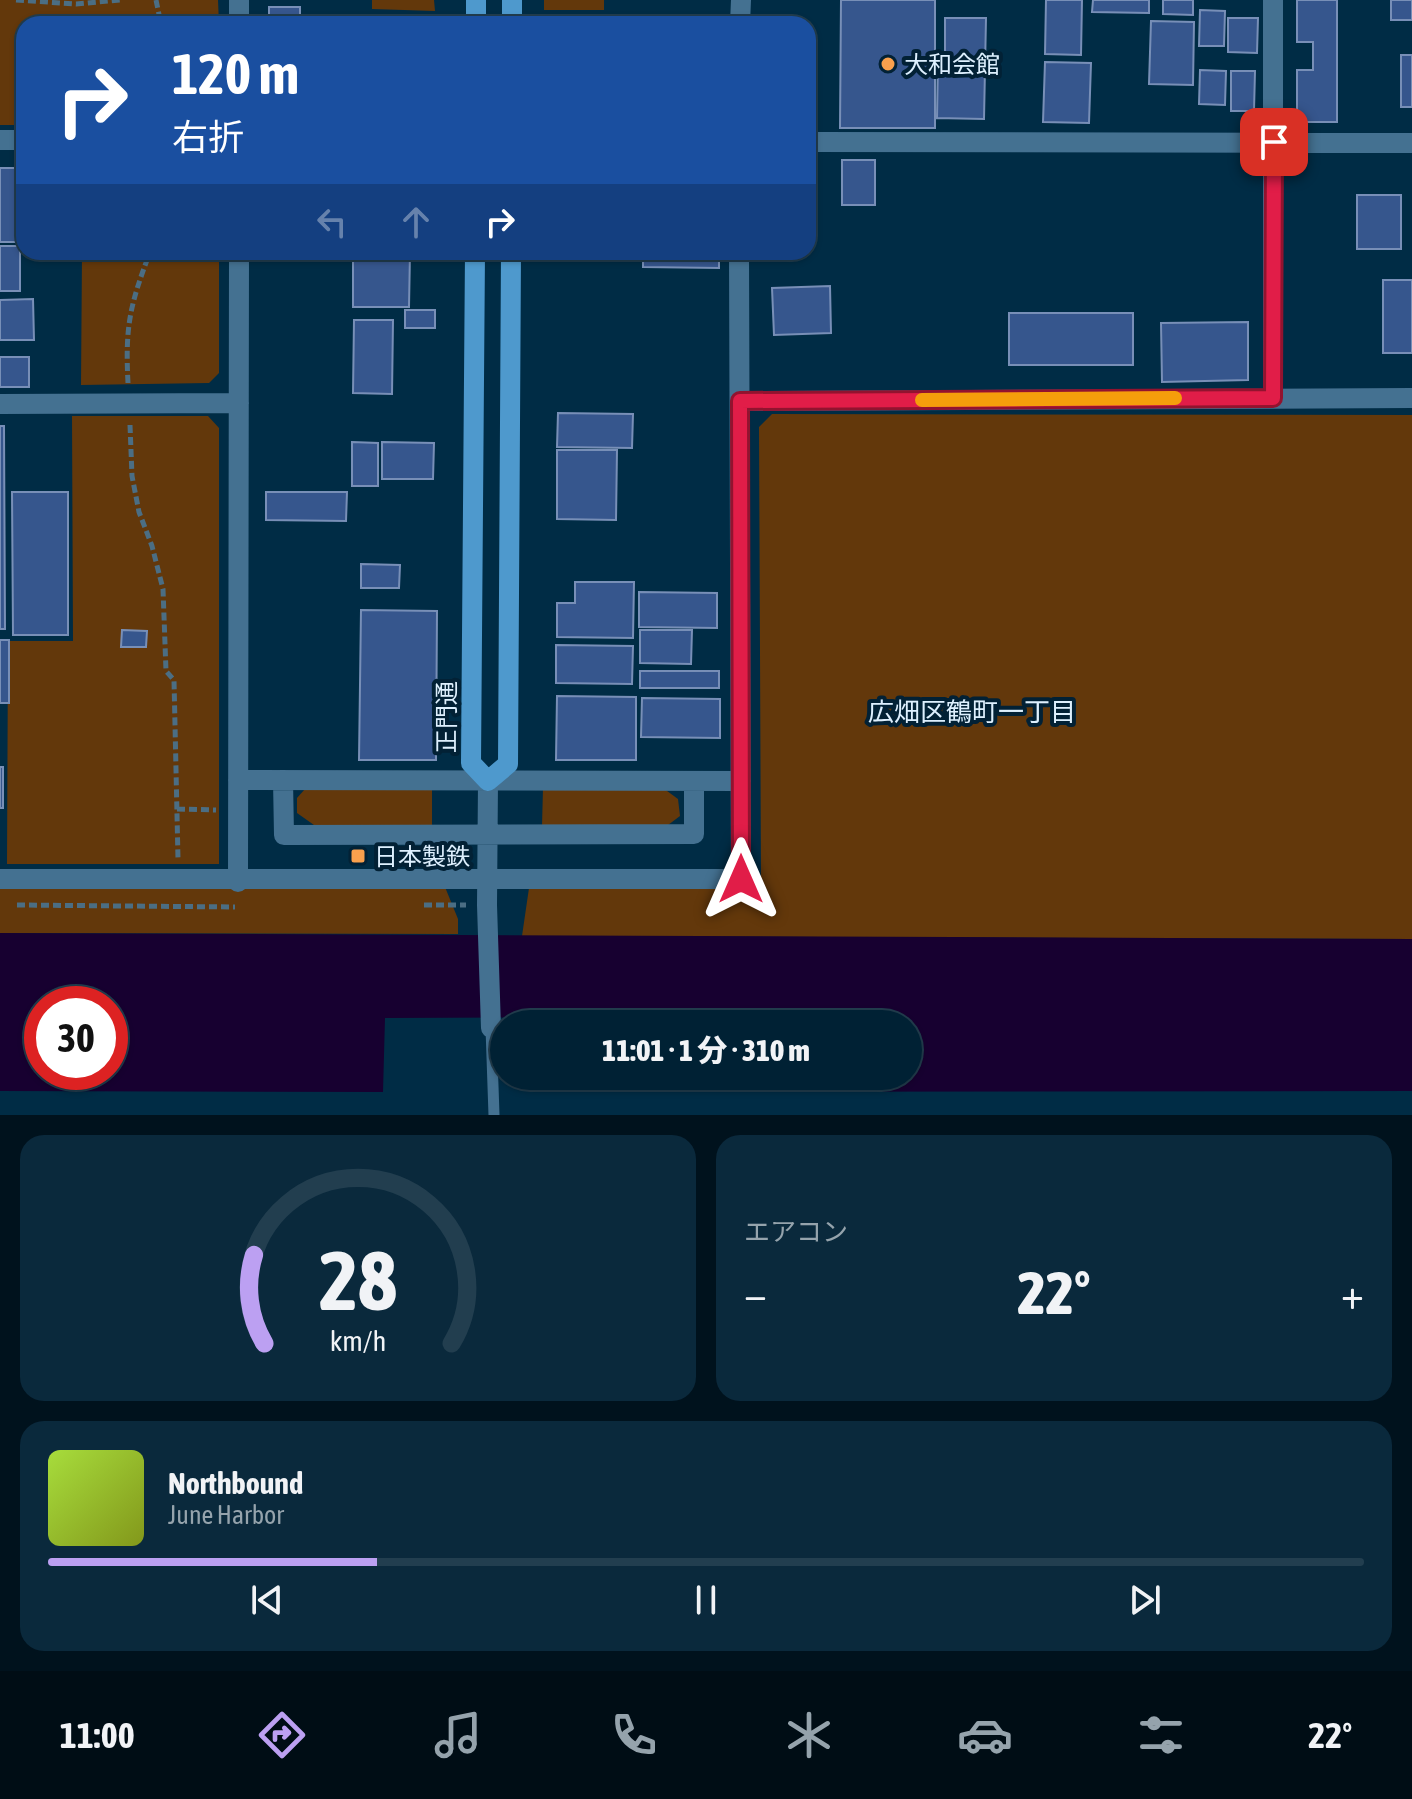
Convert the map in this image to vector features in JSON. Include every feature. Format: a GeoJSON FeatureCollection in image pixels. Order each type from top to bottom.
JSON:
{"type":"FeatureCollection","features":[{"type":"Feature","properties":{"kind":"street"},"geometry":{"type":"LineString","coordinates":[[1273,0],[1273,398]]}},
{"type":"Feature","properties":{"kind":"street"},"geometry":{"type":"LineString","coordinates":[[816,142],[1412,143]]}},
{"type":"Feature","properties":{"kind":"street"},"geometry":{"type":"LineString","coordinates":[[238,882],[239,260]]}},
{"type":"Feature","properties":{"kind":"street","name":"正門通"},"geometry":{"type":"LineString","coordinates":[[475,260],[471,763],[488,781]]}},
{"type":"Feature","properties":{"kind":"street"},"geometry":{"type":"LineString","coordinates":[[490,1010],[488,781],[508,764],[511,260]]}},
{"type":"Feature","properties":{"kind":"street"},"geometry":{"type":"LineString","coordinates":[[0,879],[238,882],[487,878],[741,879],[739,260]]}},
{"type":"Feature","properties":{"kind":"street"},"geometry":{"type":"LineString","coordinates":[[740,401],[1412,398]]}},
{"type":"Feature","properties":{"kind":"street"},"geometry":{"type":"LineString","coordinates":[[0,404],[239,403]]}},
{"type":"Feature","properties":{"kind":"street"},"geometry":{"type":"LineString","coordinates":[[238,780],[741,781]]}},
{"type":"Feature","properties":{"kind":"street"},"geometry":{"type":"LineString","coordinates":[[283,780],[284,835],[694,834],[694,781]]}},
{"type":"Feature","properties":{"kind":"lane"},"geometry":{"type":"LineString","coordinates":[[493,1090],[494,1115]]}},
{"type":"Feature","properties":{"kind":"path"},"geometry":{"type":"LineString","coordinates":[[16,0],[76,4],[120,0]]}},
{"type":"Feature","properties":{"kind":"path"},"geometry":{"type":"LineString","coordinates":[[147,260],[132,296],[128,318],[132,476],[139,512],[163,589],[166,671],[174,680],[177,881]]}},
{"type":"Feature","properties":{"kind":"path"},"geometry":{"type":"LineString","coordinates":[[177,809],[238,811]]}},
{"type":"Feature","properties":{"kind":"shaded area"},"geometry":{"type":"Polygon","coordinates":[[[0,0],[218,0],[219,16],[16,16],[16,125],[0,125],[0,0]]]}},
{"type":"Feature","properties":{"kind":"shaded area"},"geometry":{"type":"Polygon","coordinates":[[[372,0],[434,0],[435,11],[372,9],[372,0]]]}},
{"type":"Feature","properties":{"kind":"shaded area"},"geometry":{"type":"Polygon","coordinates":[[[544,0],[604,0],[604,10],[544,10],[544,0]]]}},
{"type":"Feature","properties":{"kind":"shaded area"},"geometry":{"type":"Polygon","coordinates":[[[82,260],[219,260],[219,373],[209,383],[81,385],[82,260]]]}},
{"type":"Feature","properties":{"kind":"shaded area"},"geometry":{"type":"Polygon","coordinates":[[[772,414],[1412,415],[1412,939],[522,936],[529,888],[738,887],[761,880],[759,427],[772,414]]]}},
{"type":"Feature","properties":{"kind":"shaded area"},"geometry":{"type":"Polygon","coordinates":[[[72,416],[208,416],[219,428],[219,864],[7,864],[8,641],[73,641],[72,416]]]}},
{"type":"Feature","properties":{"kind":"shaded area"},"geometry":{"type":"Polygon","coordinates":[[[432,788],[432,826],[314,825],[297,813],[297,798],[305,789],[432,788]]]}},
{"type":"Feature","properties":{"kind":"shaded area"},"geometry":{"type":"Polygon","coordinates":[[[543,788],[663,788],[678,799],[680,816],[668,825],[542,826],[543,788]]]}},
{"type":"Feature","properties":{"kind":"shaded area"},"geometry":{"type":"Polygon","coordinates":[[[0,887],[445,887],[458,919],[458,934],[0,933],[0,887]]]}},
{"type":"Feature","properties":{"kind":"shaded area"},"geometry":{"type":"Polygon","coordinates":[[[0,933],[1412,939],[1412,1091],[592,1092],[922,1090],[922,1010],[490,1010],[490,1017],[385,1018],[383,1092],[0,1091],[0,933]]]}},
{"type":"Feature","properties":{"kind":"building","name":"大和会館"},"geometry":{"type":"Polygon","coordinates":[[[841,0],[935,0],[935,128],[840,128],[841,0]]]}},
{"type":"Feature","properties":{"kind":"building"},"geometry":{"type":"Polygon","coordinates":[[[1046,0],[1082,0],[1081,55],[1045,54],[1046,0]]]}},
{"type":"Feature","properties":{"kind":"building"},"geometry":{"type":"Polygon","coordinates":[[[1093,0],[1149,0],[1149,13],[1092,12],[1093,0]]]}},
{"type":"Feature","properties":{"kind":"building"},"geometry":{"type":"Polygon","coordinates":[[[1163,0],[1193,0],[1193,15],[1163,14],[1163,0]]]}},
{"type":"Feature","properties":{"kind":"building"},"geometry":{"type":"Polygon","coordinates":[[[1297,0],[1337,0],[1337,122],[1297,122],[1297,70],[1313,70],[1313,42],[1297,42],[1297,0]]]}},
{"type":"Feature","properties":{"kind":"building"},"geometry":{"type":"Polygon","coordinates":[[[1391,0],[1412,0],[1412,20],[1391,20],[1391,0]]]}},
{"type":"Feature","properties":{"kind":"building"},"geometry":{"type":"Polygon","coordinates":[[[269,7],[300,7],[300,16],[269,16],[269,7]]]}},
{"type":"Feature","properties":{"kind":"building"},"geometry":{"type":"Polygon","coordinates":[[[1200,10],[1225,11],[1224,46],[1199,46],[1200,10]]]}},
{"type":"Feature","properties":{"kind":"building"},"geometry":{"type":"Polygon","coordinates":[[[945,18],[986,18],[984,119],[937,118],[938,59],[945,59],[945,18]]]}},
{"type":"Feature","properties":{"kind":"building"},"geometry":{"type":"Polygon","coordinates":[[[1228,18],[1258,18],[1257,53],[1228,52],[1228,18]]]}},
{"type":"Feature","properties":{"kind":"building"},"geometry":{"type":"Polygon","coordinates":[[[1151,21],[1194,22],[1193,85],[1149,84],[1151,21]]]}},
{"type":"Feature","properties":{"kind":"building"},"geometry":{"type":"Polygon","coordinates":[[[1401,55],[1412,55],[1412,107],[1401,107],[1401,55]]]}},
{"type":"Feature","properties":{"kind":"building"},"geometry":{"type":"Polygon","coordinates":[[[1045,62],[1091,63],[1089,123],[1043,122],[1045,62]]]}},
{"type":"Feature","properties":{"kind":"building"},"geometry":{"type":"Polygon","coordinates":[[[1200,70],[1226,71],[1225,105],[1199,104],[1200,70]]]}},
{"type":"Feature","properties":{"kind":"building"},"geometry":{"type":"Polygon","coordinates":[[[1231,71],[1255,71],[1254,111],[1231,111],[1231,71]]]}},
{"type":"Feature","properties":{"kind":"building"},"geometry":{"type":"Polygon","coordinates":[[[842,160],[875,160],[875,205],[842,205],[842,160]]]}},
{"type":"Feature","properties":{"kind":"building"},"geometry":{"type":"Polygon","coordinates":[[[0,168],[16,168],[16,242],[0,242],[0,168]]]}},
{"type":"Feature","properties":{"kind":"building"},"geometry":{"type":"Polygon","coordinates":[[[1357,195],[1401,195],[1401,249],[1357,249],[1357,195]]]}},
{"type":"Feature","properties":{"kind":"building"},"geometry":{"type":"Polygon","coordinates":[[[0,246],[16,246],[16,260],[20,260],[20,291],[0,291],[0,246]]]}},
{"type":"Feature","properties":{"kind":"building"},"geometry":{"type":"Polygon","coordinates":[[[353,260],[410,260],[409,307],[353,307],[353,260]]]}},
{"type":"Feature","properties":{"kind":"building"},"geometry":{"type":"Polygon","coordinates":[[[643,260],[719,260],[719,268],[643,267],[643,260]]]}},
{"type":"Feature","properties":{"kind":"building"},"geometry":{"type":"Polygon","coordinates":[[[1383,280],[1412,280],[1412,353],[1383,353],[1383,280]]]}},
{"type":"Feature","properties":{"kind":"building"},"geometry":{"type":"Polygon","coordinates":[[[830,286],[831,333],[774,335],[772,288],[830,286]]]}},
{"type":"Feature","properties":{"kind":"building"},"geometry":{"type":"Polygon","coordinates":[[[33,299],[34,340],[0,340],[0,300],[33,299]]]}},
{"type":"Feature","properties":{"kind":"building"},"geometry":{"type":"Polygon","coordinates":[[[405,310],[435,310],[435,328],[405,328],[405,310]]]}},
{"type":"Feature","properties":{"kind":"building"},"geometry":{"type":"Polygon","coordinates":[[[1009,313],[1133,313],[1133,365],[1009,365],[1009,313]]]}},
{"type":"Feature","properties":{"kind":"building"},"geometry":{"type":"Polygon","coordinates":[[[354,320],[393,320],[392,394],[353,393],[354,320]]]}},
{"type":"Feature","properties":{"kind":"building"},"geometry":{"type":"Polygon","coordinates":[[[1248,322],[1248,380],[1162,382],[1161,323],[1248,322]]]}},
{"type":"Feature","properties":{"kind":"building"},"geometry":{"type":"Polygon","coordinates":[[[0,357],[29,357],[29,387],[0,387],[0,357]]]}},
{"type":"Feature","properties":{"kind":"building"},"geometry":{"type":"Polygon","coordinates":[[[558,413],[633,414],[632,448],[557,447],[558,413]]]}},
{"type":"Feature","properties":{"kind":"building"},"geometry":{"type":"Polygon","coordinates":[[[0,426],[4,426],[5,629],[0,629],[0,426]]]}},
{"type":"Feature","properties":{"kind":"building"},"geometry":{"type":"Polygon","coordinates":[[[352,442],[378,443],[378,486],[352,486],[352,442]]]}},
{"type":"Feature","properties":{"kind":"building"},"geometry":{"type":"Polygon","coordinates":[[[382,442],[434,443],[433,479],[382,479],[382,442]]]}},
{"type":"Feature","properties":{"kind":"building"},"geometry":{"type":"Polygon","coordinates":[[[557,450],[617,450],[616,520],[557,519],[557,450]]]}},
{"type":"Feature","properties":{"kind":"building"},"geometry":{"type":"Polygon","coordinates":[[[12,492],[68,492],[68,635],[13,635],[12,492]]]}},
{"type":"Feature","properties":{"kind":"building"},"geometry":{"type":"Polygon","coordinates":[[[266,492],[347,492],[346,521],[266,520],[266,492]]]}},
{"type":"Feature","properties":{"kind":"building"},"geometry":{"type":"Polygon","coordinates":[[[361,564],[400,565],[399,588],[361,588],[361,564]]]}},
{"type":"Feature","properties":{"kind":"building"},"geometry":{"type":"Polygon","coordinates":[[[575,582],[634,582],[633,638],[557,637],[557,603],[575,603],[575,582]]]}},
{"type":"Feature","properties":{"kind":"building"},"geometry":{"type":"Polygon","coordinates":[[[639,592],[717,593],[717,628],[639,627],[639,592]]]}},
{"type":"Feature","properties":{"kind":"building"},"geometry":{"type":"Polygon","coordinates":[[[361,610],[437,611],[436,760],[359,760],[361,610]]]}},
{"type":"Feature","properties":{"kind":"building"},"geometry":{"type":"Polygon","coordinates":[[[122,630],[147,631],[146,647],[121,647],[122,630]]]}},
{"type":"Feature","properties":{"kind":"building"},"geometry":{"type":"Polygon","coordinates":[[[640,630],[692,630],[691,664],[640,663],[640,630]]]}},
{"type":"Feature","properties":{"kind":"building"},"geometry":{"type":"Polygon","coordinates":[[[0,640],[9,640],[9,703],[0,703],[0,640]]]}},
{"type":"Feature","properties":{"kind":"building"},"geometry":{"type":"Polygon","coordinates":[[[556,645],[633,646],[632,684],[556,683],[556,645]]]}},
{"type":"Feature","properties":{"kind":"building"},"geometry":{"type":"Polygon","coordinates":[[[640,671],[719,671],[719,688],[640,688],[640,671]]]}},
{"type":"Feature","properties":{"kind":"building"},"geometry":{"type":"Polygon","coordinates":[[[557,696],[636,697],[636,760],[556,760],[557,696]]]}},
{"type":"Feature","properties":{"kind":"building"},"geometry":{"type":"Polygon","coordinates":[[[642,698],[720,699],[720,738],[641,737],[642,698]]]}},
{"type":"Feature","properties":{"kind":"building"},"geometry":{"type":"Polygon","coordinates":[[[0,767],[3,767],[3,808],[0,808],[0,767]]]}},
{"type":"Feature","properties":{"kind":"slow traffic"},"geometry":{"type":"LineString","coordinates":[[922,400],[1175,398]]}},
{"type":"Feature","properties":{"kind":"place","name":"大和会館"},"geometry":{"type":"Point","coordinates":[888,64]}},
{"type":"Feature","properties":{"kind":"place","name":"日本製鉄"},"geometry":{"type":"Point","coordinates":[358,856]}},
{"type":"Feature","properties":{"kind":"district","name":"広畑区鶴町一丁目"},"geometry":{"type":"Point","coordinates":[972,712]}},
{"type":"Feature","properties":{"kind":"route"},"geometry":{"type":"LineString","coordinates":[[741,879],[740,401],[1273,398],[1274,142]]}}]}
